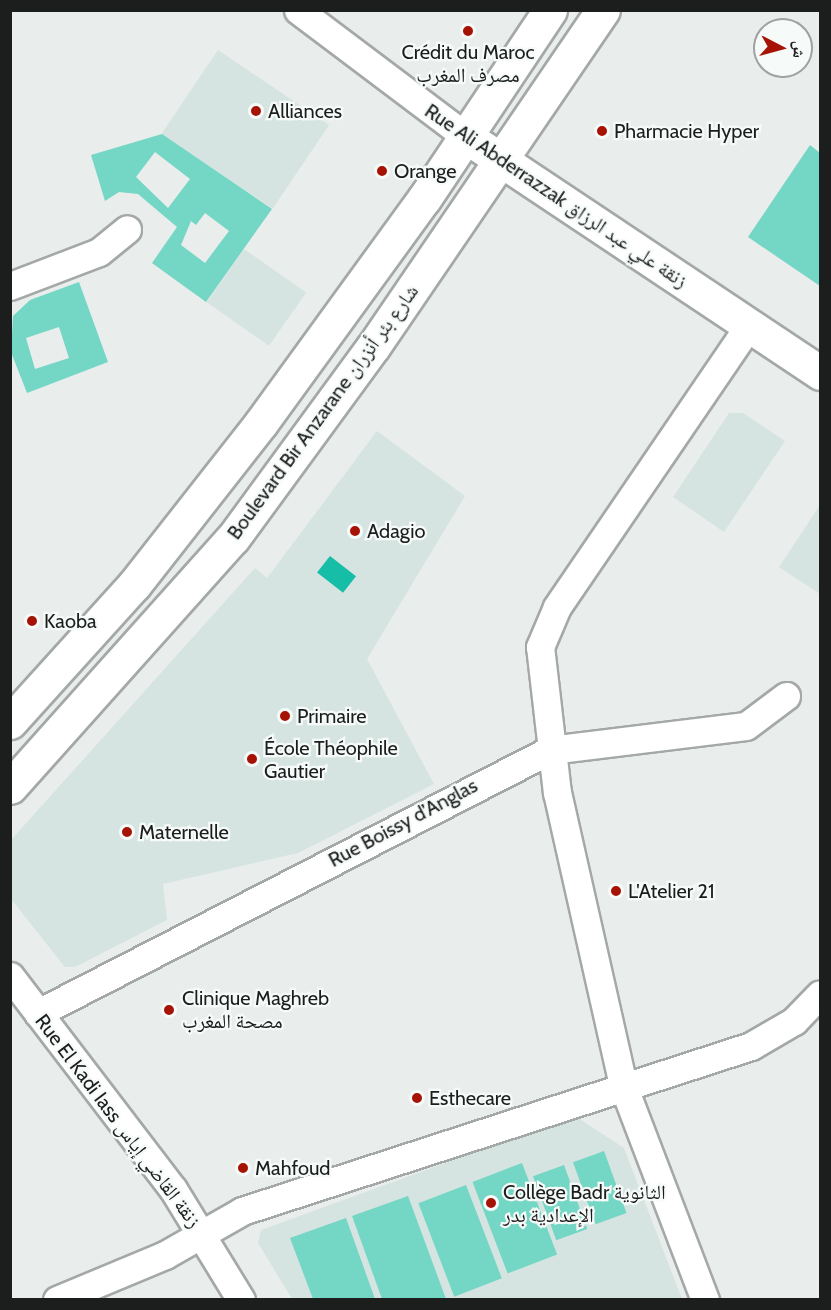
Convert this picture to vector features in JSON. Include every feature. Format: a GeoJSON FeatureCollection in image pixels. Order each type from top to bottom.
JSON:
{"type":"FeatureCollection","features":[{"type":"Feature","properties":{"kind":"main road","name":"Boulevard Bir Anzarane شارع بئر أنزران"},"geometry":{"type":"LineString","coordinates":[[10,722],[180,530],[334,327],[550,10]]}},
{"type":"Feature","properties":{"kind":"main road","name":"Boulevard Bir Anzarane شارع بئر أنزران"},"geometry":{"type":"LineString","coordinates":[[10,787],[233,538],[603,10]]}},
{"type":"Feature","properties":{"kind":"main road","name":"Rue Ali Abderrazzak زنقة علي عبد الرزاق"},"geometry":{"type":"LineString","coordinates":[[465,136],[820,373]]}},
{"type":"Feature","properties":{"kind":"street","name":"Rue Ali Abderrazzak زنقة علي عبد الرزاق"},"geometry":{"type":"LineString","coordinates":[[298,10],[465,136]]}},
{"type":"Feature","properties":{"kind":"street"},"geometry":{"type":"LineString","coordinates":[[10,286],[99,252],[127,229]]}},
{"type":"Feature","properties":{"kind":"street"},"geometry":{"type":"LineString","coordinates":[[705,1299],[623,1085],[549,750],[540,647],[545,627],[749,326]]}},
{"type":"Feature","properties":{"kind":"street","name":"Rue Boissy d’Anglas"},"geometry":{"type":"LineString","coordinates":[[38,1013],[549,750],[746,726],[786,696]]}},
{"type":"Feature","properties":{"kind":"street","name":"Rue El Kadi Iass زنقة القاضي إياس"},"geometry":{"type":"LineString","coordinates":[[10,976],[201,1232],[241,1299]]}},
{"type":"Feature","properties":{"kind":"street"},"geometry":{"type":"LineString","coordinates":[[57,1299],[165,1255],[201,1232],[242,1211],[623,1085],[759,1043],[794,1021],[820,994]]}},
{"type":"Feature","properties":{"kind":"shaded area"},"geometry":{"type":"Polygon","coordinates":[[[218,50],[329,125],[273,209],[162,134],[218,50]]]}},
{"type":"Feature","properties":{"kind":"shaded area"},"geometry":{"type":"Polygon","coordinates":[[[162,134],[272,209],[206,302],[152,263],[177,227],[138,194],[119,192],[105,201],[91,155],[162,134]],[[155,152],[136,177],[168,208],[190,179],[155,152]],[[205,213],[196,225],[191,221],[181,245],[205,263],[229,231],[205,213]]]}},
{"type":"Feature","properties":{"kind":"shaded area"},"geometry":{"type":"Polygon","coordinates":[[[810,145],[820,153],[820,286],[748,237],[810,145]]]}},
{"type":"Feature","properties":{"kind":"shaded area"},"geometry":{"type":"Polygon","coordinates":[[[244,249],[306,293],[269,346],[207,302],[244,249]]]}},
{"type":"Feature","properties":{"kind":"shaded area"},"geometry":{"type":"Polygon","coordinates":[[[79,282],[108,362],[27,393],[11,352],[13,316],[30,300],[79,282]],[[59,327],[26,338],[35,369],[69,358],[59,327]]]}},
{"type":"Feature","properties":{"kind":"shaded area"},"geometry":{"type":"Polygon","coordinates":[[[729,413],[743,413],[785,441],[724,532],[673,497],[729,413]]]}},
{"type":"Feature","properties":{"kind":"shaded area","name":"École Théophile Gautier"},"geometry":{"type":"Polygon","coordinates":[[[377,431],[465,496],[367,659],[434,784],[298,853],[163,884],[167,920],[75,967],[65,967],[11,899],[11,840],[255,568],[267,578],[377,431]]]}},
{"type":"Feature","properties":{"kind":"shaded area"},"geometry":{"type":"Polygon","coordinates":[[[820,505],[820,594],[779,567],[820,505]]]}},
{"type":"Feature","properties":{"kind":"shaded area"},"geometry":{"type":"Polygon","coordinates":[[[330,556],[356,576],[343,593],[317,573],[330,556]]]}},
{"type":"Feature","properties":{"kind":"shaded area","name":"Collège Badr الثانوية الإعدادية بدر"},"geometry":{"type":"Polygon","coordinates":[[[575,1116],[624,1148],[682,1299],[292,1299],[258,1243],[261,1230],[575,1116]]]}},
{"type":"Feature","properties":{"kind":"shaded area"},"geometry":{"type":"Polygon","coordinates":[[[604,1151],[627,1213],[596,1224],[573,1162],[604,1151]]]}},
{"type":"Feature","properties":{"kind":"shaded area"},"geometry":{"type":"Polygon","coordinates":[[[522,1163],[557,1254],[508,1273],[473,1182],[522,1163]]]}},
{"type":"Feature","properties":{"kind":"shaded area"},"geometry":{"type":"Polygon","coordinates":[[[564,1165],[587,1229],[556,1240],[533,1176],[564,1165]]]}},
{"type":"Feature","properties":{"kind":"shaded area"},"geometry":{"type":"Polygon","coordinates":[[[466,1185],[502,1278],[454,1297],[418,1203],[466,1185]]]}},
{"type":"Feature","properties":{"kind":"shaded area"},"geometry":{"type":"Polygon","coordinates":[[[408,1196],[446,1299],[382,1299],[352,1216],[408,1196]]]}},
{"type":"Feature","properties":{"kind":"shaded area"},"geometry":{"type":"Polygon","coordinates":[[[346,1218],[375,1299],[313,1299],[290,1238],[346,1218]]]}},
{"type":"Feature","properties":{"kind":"place","name":"Crédit du Maroc مصرف المغرب"},"geometry":{"type":"Point","coordinates":[468,31]}},
{"type":"Feature","properties":{"kind":"place","name":"Alliances"},"geometry":{"type":"Point","coordinates":[256,111]}},
{"type":"Feature","properties":{"kind":"place","name":"Pharmacie Hyper"},"geometry":{"type":"Point","coordinates":[602,131]}},
{"type":"Feature","properties":{"kind":"place","name":"Orange"},"geometry":{"type":"Point","coordinates":[382,171]}},
{"type":"Feature","properties":{"kind":"place","name":"Adagio"},"geometry":{"type":"Point","coordinates":[355,531]}},
{"type":"Feature","properties":{"kind":"place","name":"Kaoba"},"geometry":{"type":"Point","coordinates":[32,621]}},
{"type":"Feature","properties":{"kind":"place","name":"Primaire"},"geometry":{"type":"Point","coordinates":[285,716]}},
{"type":"Feature","properties":{"kind":"place","name":"École Théophile Gautier"},"geometry":{"type":"Point","coordinates":[252,759]}},
{"type":"Feature","properties":{"kind":"place","name":"Maternelle"},"geometry":{"type":"Point","coordinates":[127,832]}},
{"type":"Feature","properties":{"kind":"place","name":"L'Atelier 21"},"geometry":{"type":"Point","coordinates":[616,891]}},
{"type":"Feature","properties":{"kind":"place","name":"Clinique Maghreb مصحة المغرب"},"geometry":{"type":"Point","coordinates":[169,1010]}},
{"type":"Feature","properties":{"kind":"place","name":"Esthecare"},"geometry":{"type":"Point","coordinates":[417,1098]}},
{"type":"Feature","properties":{"kind":"place","name":"Mahfoud"},"geometry":{"type":"Point","coordinates":[243,1168]}},
{"type":"Feature","properties":{"kind":"place","name":"Collège Badr الثانوية الإعدادية بدر"},"geometry":{"type":"Point","coordinates":[491,1203]}}]}
